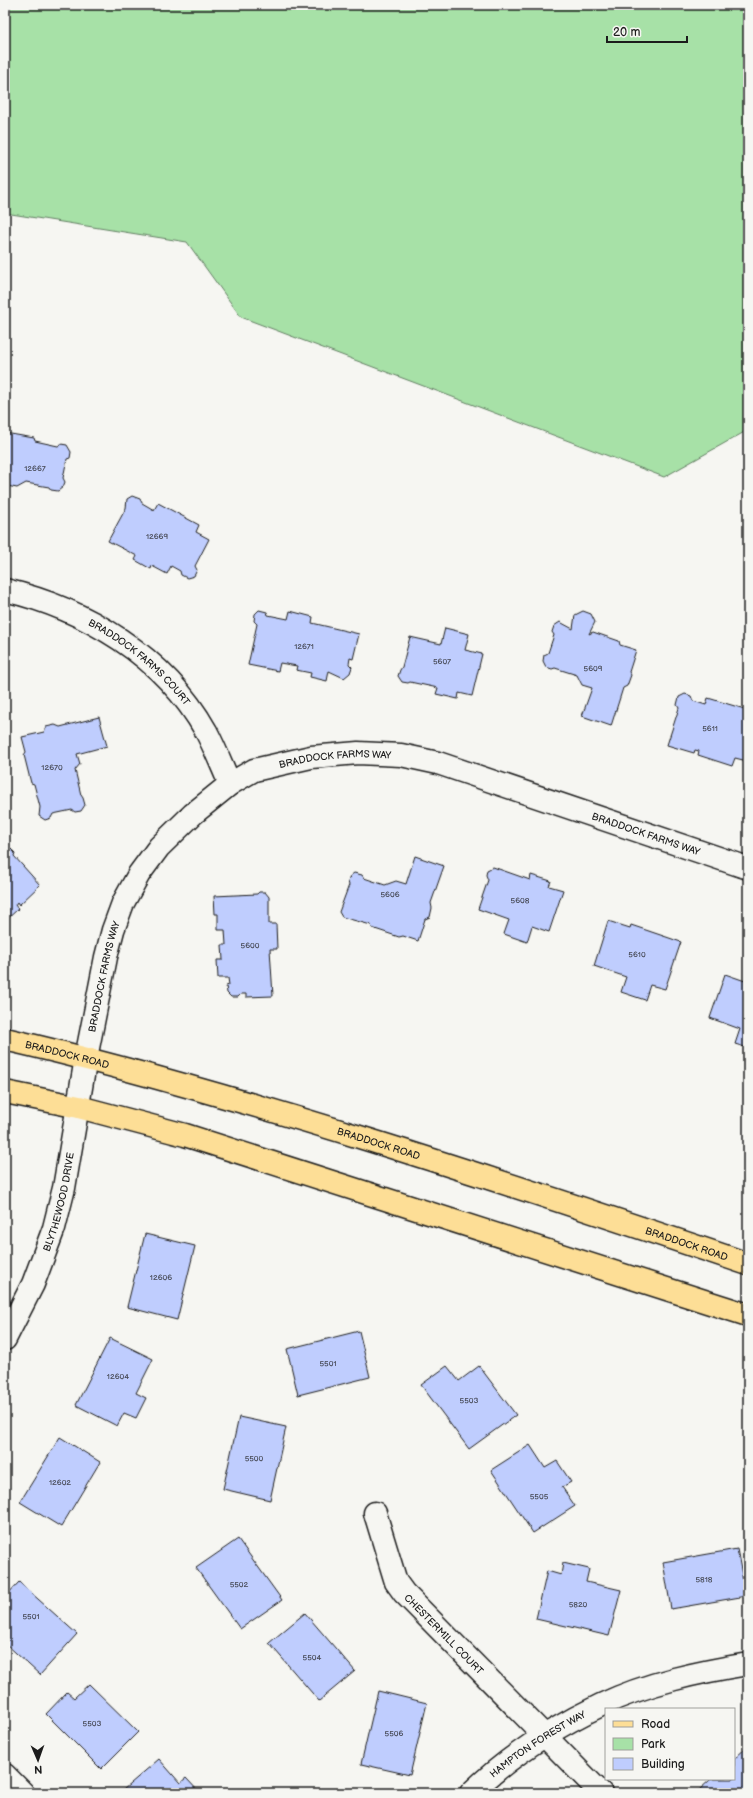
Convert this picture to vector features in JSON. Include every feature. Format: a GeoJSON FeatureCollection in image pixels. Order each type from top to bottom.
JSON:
{"type":"FeatureCollection","features":[{"type":"Feature","properties":{"kind":"main road","name":"BRADDOCK ROAD"},"geometry":{"type":"LineString","coordinates":[[5,1039],[86,1058],[227,1097],[420,1156],[748,1264]]}},
{"type":"Feature","properties":{"kind":"main road"},"geometry":{"type":"LineString","coordinates":[[5,1092],[79,1107],[185,1135],[748,1315]]}},
{"type":"Feature","properties":{"kind":"street","name":"BRADDOCK FARMS COURT"},"geometry":{"type":"LineString","coordinates":[[5,590],[29,596],[76,614],[118,636],[151,663],[180,694],[206,730],[230,784]]}},
{"type":"Feature","properties":{"kind":"street","name":"BRADDOCK FARMS WAY"},"geometry":{"type":"LineString","coordinates":[[86,1058],[106,957],[113,930],[124,903],[139,874],[159,848],[193,814],[230,784],[254,770],[311,757],[358,753],[401,755],[438,763],[748,868]]}},
{"type":"Feature","properties":{"kind":"street","name":"BLYTHEWOOD DRIVE"},"geometry":{"type":"LineString","coordinates":[[5,1339],[33,1284],[54,1228],[64,1188],[79,1107],[86,1058]]}},
{"type":"Feature","properties":{"kind":"street","name":"CHESTERMILL COURT"},"geometry":{"type":"LineString","coordinates":[[375,1513],[396,1582],[404,1593],[601,1793]]}},
{"type":"Feature","properties":{"kind":"street","name":"HAMPTON FOREST WAY"},"geometry":{"type":"LineString","coordinates":[[470,1793],[488,1776],[545,1736],[602,1704],[640,1690],[705,1671],[748,1664]]}},
{"type":"Feature","properties":{"kind":"street"},"geometry":{"type":"LineString","coordinates":[[5,1775],[23,1793]]}},
{"type":"Feature","properties":{"kind":"green space"},"geometry":{"type":"Polygon","coordinates":[[[5,5],[748,5],[748,430],[664,477],[241,317],[187,242],[5,213],[5,5]]]}},
{"type":"Feature","properties":{"kind":"building"},"geometry":{"type":"Polygon","coordinates":[[[5,433],[34,438],[35,441],[58,446],[61,444],[67,445],[71,452],[70,458],[67,459],[63,478],[65,482],[63,487],[58,491],[51,490],[49,487],[26,483],[17,488],[7,486],[5,495],[5,433]]]}},
{"type":"Feature","properties":{"kind":"building"},"geometry":{"type":"Polygon","coordinates":[[[132,496],[140,499],[142,503],[154,510],[158,503],[199,525],[196,532],[209,539],[195,566],[197,570],[194,576],[187,578],[181,575],[180,571],[171,566],[167,574],[152,566],[151,569],[135,560],[137,556],[108,541],[126,508],[127,499],[132,496]]]}},
{"type":"Feature","properties":{"kind":"building"},"geometry":{"type":"Polygon","coordinates":[[[259,610],[267,612],[268,615],[288,619],[290,611],[313,617],[312,623],[359,634],[353,659],[350,658],[349,664],[352,667],[350,673],[344,678],[329,671],[327,681],[310,677],[311,673],[296,670],[297,666],[280,663],[278,671],[248,665],[257,624],[254,621],[255,614],[259,610]]]}},
{"type":"Feature","properties":{"kind":"building"},"geometry":{"type":"Polygon","coordinates":[[[583,611],[591,614],[595,622],[589,634],[593,632],[619,641],[620,645],[636,650],[629,672],[631,675],[627,686],[623,688],[611,726],[582,716],[592,688],[582,685],[577,675],[555,668],[552,669],[546,667],[543,661],[544,655],[548,653],[554,635],[552,632],[554,626],[560,622],[573,629],[575,615],[583,611]]]}},
{"type":"Feature","properties":{"kind":"building"},"geometry":{"type":"Polygon","coordinates":[[[445,628],[469,634],[465,650],[482,654],[472,696],[459,693],[458,699],[436,694],[438,688],[410,682],[402,682],[398,676],[410,637],[441,644],[445,628]]]}},
{"type":"Feature","properties":{"kind":"building"},"geometry":{"type":"Polygon","coordinates":[[[685,694],[691,696],[693,701],[706,705],[708,698],[748,710],[748,764],[743,760],[735,758],[732,766],[698,755],[699,751],[695,750],[694,753],[667,745],[679,708],[677,705],[679,697],[685,694]]]}},
{"type":"Feature","properties":{"kind":"building"},"geometry":{"type":"Polygon","coordinates":[[[99,717],[107,746],[77,754],[80,764],[75,770],[85,805],[81,811],[75,812],[72,810],[53,814],[51,818],[45,820],[39,816],[40,807],[34,784],[31,783],[24,755],[26,752],[22,737],[44,732],[46,727],[55,725],[60,727],[99,717]]]}},
{"type":"Feature","properties":{"kind":"building"},"geometry":{"type":"Polygon","coordinates":[[[5,847],[9,847],[15,853],[14,856],[40,885],[19,905],[17,902],[15,905],[18,909],[5,921],[5,847]]]}},
{"type":"Feature","properties":{"kind":"building"},"geometry":{"type":"Polygon","coordinates":[[[415,856],[444,866],[431,903],[432,908],[430,917],[425,919],[418,941],[403,936],[399,937],[372,928],[371,925],[342,917],[339,912],[349,885],[348,882],[350,876],[354,873],[362,875],[364,878],[385,885],[396,881],[406,884],[415,856]]]}},
{"type":"Feature","properties":{"kind":"building"},"geometry":{"type":"Polygon","coordinates":[[[493,867],[530,880],[531,875],[551,881],[549,886],[563,890],[549,932],[532,926],[527,942],[504,934],[509,920],[478,909],[488,880],[486,875],[487,870],[493,867]]]}},
{"type":"Feature","properties":{"kind":"building"},"geometry":{"type":"Polygon","coordinates":[[[259,892],[265,892],[269,897],[269,924],[276,924],[277,949],[270,949],[273,996],[246,997],[246,994],[241,994],[238,997],[231,997],[227,993],[226,986],[229,985],[228,978],[218,978],[217,960],[223,960],[222,945],[226,945],[225,930],[218,930],[218,914],[215,914],[214,896],[257,894],[259,892]]]}},
{"type":"Feature","properties":{"kind":"building"},"geometry":{"type":"Polygon","coordinates":[[[608,921],[630,928],[631,925],[681,942],[665,989],[650,985],[645,1000],[621,992],[626,977],[594,966],[608,921]]]}},
{"type":"Feature","properties":{"kind":"building"},"geometry":{"type":"Polygon","coordinates":[[[725,974],[748,982],[748,1048],[735,1044],[740,1029],[710,1018],[725,974]]]}},
{"type":"Feature","properties":{"kind":"building"},"geometry":{"type":"Polygon","coordinates":[[[145,1234],[195,1246],[177,1320],[127,1307],[145,1234]]]}},
{"type":"Feature","properties":{"kind":"building"},"geometry":{"type":"Polygon","coordinates":[[[359,1331],[370,1377],[298,1395],[287,1349],[359,1331]]]}},
{"type":"Feature","properties":{"kind":"building"},"geometry":{"type":"Polygon","coordinates":[[[110,1338],[153,1359],[136,1393],[146,1398],[136,1418],[124,1413],[117,1426],[76,1405],[110,1338]]]}},
{"type":"Feature","properties":{"kind":"building"},"geometry":{"type":"Polygon","coordinates":[[[447,1366],[459,1381],[479,1366],[516,1415],[469,1449],[421,1385],[447,1366]]]}},
{"type":"Feature","properties":{"kind":"building"},"geometry":{"type":"Polygon","coordinates":[[[239,1417],[286,1427],[270,1500],[223,1489],[239,1417]]]}},
{"type":"Feature","properties":{"kind":"building"},"geometry":{"type":"Polygon","coordinates":[[[60,1437],[100,1462],[61,1527],[20,1502],[60,1437]]]}},
{"type":"Feature","properties":{"kind":"building"},"geometry":{"type":"Polygon","coordinates":[[[530,1445],[545,1468],[557,1461],[571,1482],[562,1487],[575,1506],[533,1533],[491,1470],[530,1445]]]}},
{"type":"Feature","properties":{"kind":"building"},"geometry":{"type":"Polygon","coordinates":[[[238,1539],[282,1600],[240,1629],[196,1568],[238,1539]]]}},
{"type":"Feature","properties":{"kind":"building"},"geometry":{"type":"Polygon","coordinates":[[[737,1549],[746,1596],[671,1609],[663,1562],[737,1549]]]}},
{"type":"Feature","properties":{"kind":"building"},"geometry":{"type":"Polygon","coordinates":[[[563,1563],[589,1569],[586,1582],[621,1590],[609,1636],[536,1619],[547,1571],[561,1575],[563,1563]]]}},
{"type":"Feature","properties":{"kind":"building"},"geometry":{"type":"Polygon","coordinates":[[[19,1582],[77,1634],[40,1675],[5,1643],[5,1597],[19,1582]]]}},
{"type":"Feature","properties":{"kind":"building"},"geometry":{"type":"Polygon","coordinates":[[[305,1613],[355,1671],[319,1701],[269,1643],[305,1613]]]}},
{"type":"Feature","properties":{"kind":"building"},"geometry":{"type":"Polygon","coordinates":[[[89,1684],[138,1732],[101,1769],[46,1714],[67,1692],[74,1698],[89,1684]]]}},
{"type":"Feature","properties":{"kind":"building"},"geometry":{"type":"Polygon","coordinates":[[[378,1691],[427,1703],[410,1775],[361,1764],[378,1691]]]}},
{"type":"Feature","properties":{"kind":"building"},"geometry":{"type":"Polygon","coordinates":[[[748,1746],[748,1793],[701,1793],[699,1790],[710,1780],[735,1780],[735,1758],[748,1746]]]}},
{"type":"Feature","properties":{"kind":"building"},"geometry":{"type":"Polygon","coordinates":[[[159,1759],[180,1783],[186,1778],[200,1793],[125,1793],[123,1790],[159,1759]]]}}]}
